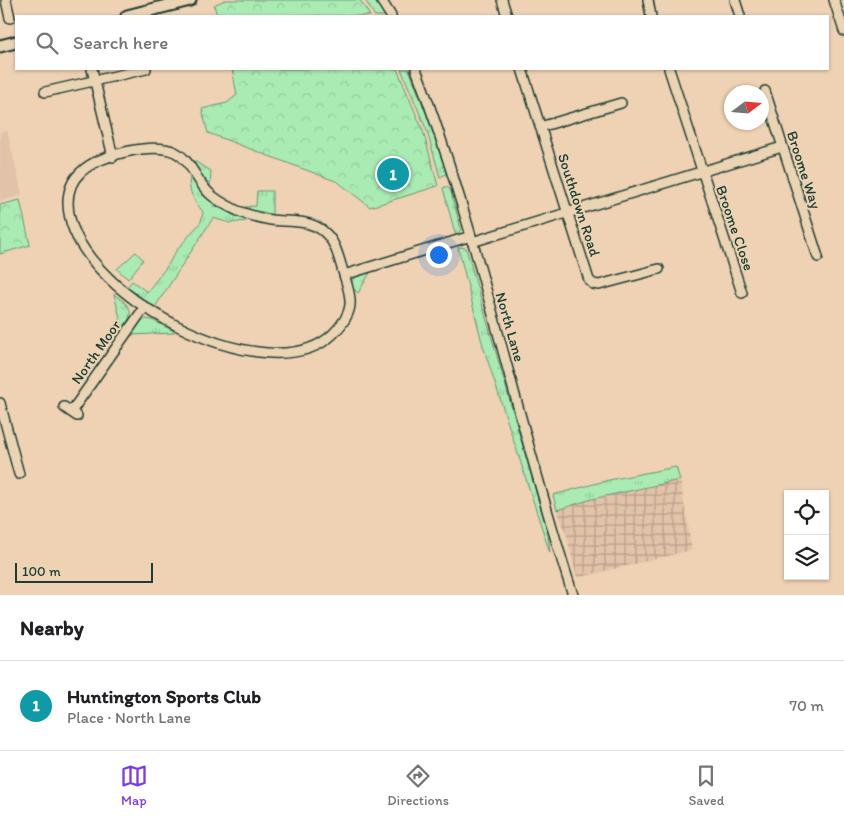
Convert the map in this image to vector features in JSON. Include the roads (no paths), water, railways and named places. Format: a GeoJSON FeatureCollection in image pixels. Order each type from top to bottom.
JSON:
{"type":"FeatureCollection","features":[{"type":"Feature","properties":{"kind":"street"},"geometry":{"type":"LineString","coordinates":[[6,0],[10,18]]}},
{"type":"Feature","properties":{"kind":"street"},"geometry":{"type":"LineString","coordinates":[[382,0],[390,15]]}},
{"type":"Feature","properties":{"kind":"street"},"geometry":{"type":"LineString","coordinates":[[502,0],[507,15]]}},
{"type":"Feature","properties":{"kind":"street"},"geometry":{"type":"LineString","coordinates":[[648,0],[651,15]]}},
{"type":"Feature","properties":{"kind":"street"},"geometry":{"type":"LineString","coordinates":[[736,0],[740,15]]}},
{"type":"Feature","properties":{"kind":"street"},"geometry":{"type":"LineString","coordinates":[[834,0],[844,31]]}},
{"type":"Feature","properties":{"kind":"street"},"geometry":{"type":"LineString","coordinates":[[131,15],[184,1]]}},
{"type":"Feature","properties":{"kind":"street"},"geometry":{"type":"LineString","coordinates":[[0,46],[15,42]]}},
{"type":"Feature","properties":{"kind":"street"},"geometry":{"type":"LineString","coordinates":[[92,70],[113,157]]}},
{"type":"Feature","properties":{"kind":"street"},"geometry":{"type":"LineString","coordinates":[[45,92],[142,70]]}},
{"type":"Feature","properties":{"kind":"street","name":"North Lane"},"geometry":{"type":"LineString","coordinates":[[416,70],[436,123],[471,239],[573,595]]}},
{"type":"Feature","properties":{"kind":"street","name":"Southdown Road"},"geometry":{"type":"LineString","coordinates":[[522,70],[589,280],[593,284],[599,285],[659,269]]}},
{"type":"Feature","properties":{"kind":"street","name":"Broome Close"},"geometry":{"type":"LineString","coordinates":[[669,70],[742,293]]}},
{"type":"Feature","properties":{"kind":"street"},"geometry":{"type":"LineString","coordinates":[[540,127],[620,104]]}},
{"type":"Feature","properties":{"kind":"street","name":"Broome Way"},"geometry":{"type":"LineString","coordinates":[[769,104],[818,257]]}},
{"type":"Feature","properties":{"kind":"street"},"geometry":{"type":"LineString","coordinates":[[702,171],[782,147]]}},
{"type":"Feature","properties":{"kind":"street"},"geometry":{"type":"LineString","coordinates":[[157,148],[176,153],[189,166],[208,193],[224,204],[257,217],[299,222],[320,229],[327,234],[333,243],[349,293],[350,304],[344,321],[331,336],[321,344],[309,349],[295,352],[265,352],[231,346],[208,339],[176,326],[144,308],[122,291],[97,266],[79,242],[70,218],[68,204],[69,192],[73,181],[86,168],[113,157],[128,152],[157,148]]}},
{"type":"Feature","properties":{"kind":"street","name":"Broome Close"},"geometry":{"type":"LineString","coordinates":[[471,239],[567,213],[702,171]]}},
{"type":"Feature","properties":{"kind":"street"},"geometry":{"type":"LineString","coordinates":[[344,274],[471,239]]}},
{"type":"Feature","properties":{"kind":"street","name":"North Moor"},"geometry":{"type":"LineString","coordinates":[[71,412],[144,308]]}},
{"type":"Feature","properties":{"kind":"street"},"geometry":{"type":"LineString","coordinates":[[0,402],[19,474]]}},
{"type":"Feature","properties":{"kind":"place","name":"Huntington Sports Club"},"geometry":{"type":"Point","coordinates":[393,174]}}]}
